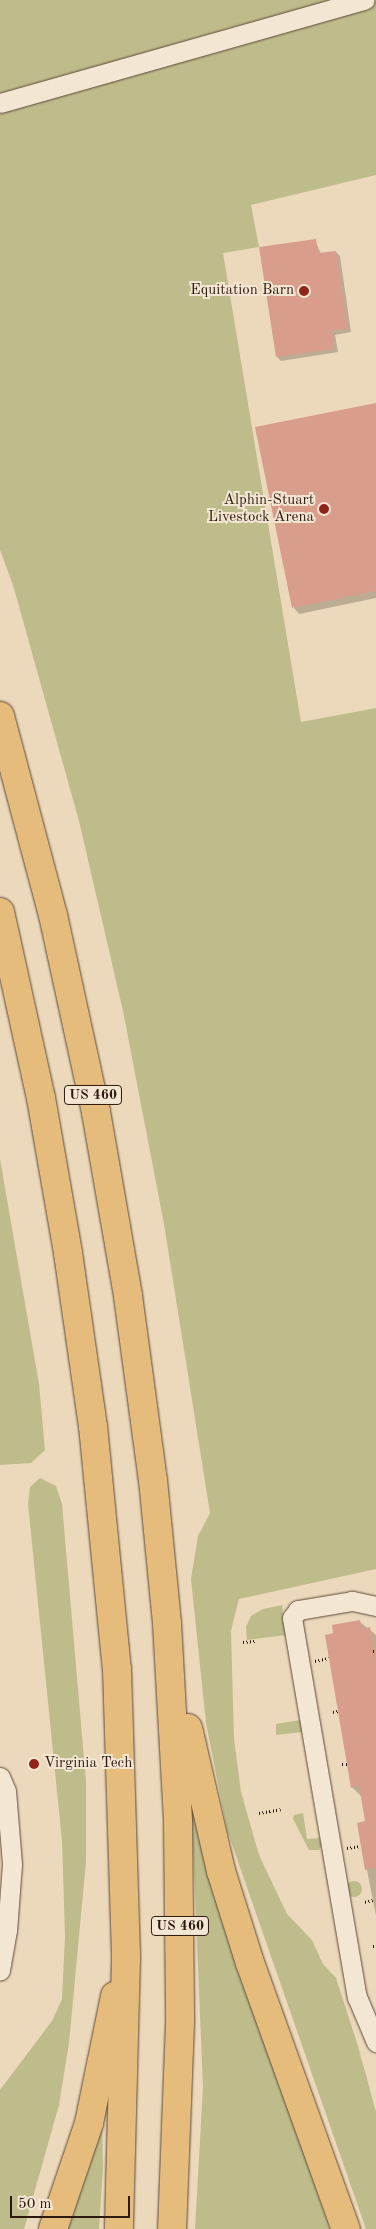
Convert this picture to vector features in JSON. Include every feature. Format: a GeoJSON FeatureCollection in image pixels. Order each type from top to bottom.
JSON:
{"type":"FeatureCollection","features":[{"type":"Feature","properties":{"kind":"highway","name":"US 460"},"geometry":{"type":"LineString","coordinates":[[0,716],[54,915],[98,1121],[140,1379],[167,1623],[180,1909],[178,2118],[172,2229]]}},
{"type":"Feature","properties":{"kind":"highway","name":"US 460"},"geometry":{"type":"LineString","coordinates":[[0,912],[41,1098],[68,1253],[92,1417],[117,1669],[126,1958],[119,2229]]}},
{"type":"Feature","properties":{"kind":"highway"},"geometry":{"type":"LineString","coordinates":[[167,1623],[194,1764],[221,1871],[250,1963],[346,2229]]}},
{"type":"Feature","properties":{"kind":"highway"},"geometry":{"type":"LineString","coordinates":[[53,2229],[89,2123],[110,2015],[126,1958]]}},
{"type":"Feature","properties":{"kind":"lane"},"geometry":{"type":"LineString","coordinates":[[0,103],[365,0]]}},
{"type":"Feature","properties":{"kind":"lane"},"geometry":{"type":"LineString","coordinates":[[376,1606],[352,1601],[298,1610],[292,1618],[357,1997],[376,2042]]}},
{"type":"Feature","properties":{"kind":"lane"},"geometry":{"type":"LineString","coordinates":[[0,1777],[6,1791],[12,1864],[7,1930],[0,1970]]}},
{"type":"Feature","properties":{"kind":"path"},"geometry":{"type":"LineString","coordinates":[[243,1642],[255,1641]]}},
{"type":"Feature","properties":{"kind":"path"},"geometry":{"type":"LineString","coordinates":[[322,1660],[329,1658]]}},
{"type":"Feature","properties":{"kind":"path"},"geometry":{"type":"LineString","coordinates":[[342,1764],[347,1764]]}},
{"type":"Feature","properties":{"kind":"path"},"geometry":{"type":"LineString","coordinates":[[259,1813],[281,1809]]}},
{"type":"Feature","properties":{"kind":"path"},"geometry":{"type":"LineString","coordinates":[[353,1848],[361,1846]]}},
{"type":"Feature","properties":{"kind":"path"},"geometry":{"type":"LineString","coordinates":[[365,1902],[373,1900]]}},
{"type":"Feature","properties":{"kind":"shaded area"},"geometry":{"type":"Polygon","coordinates":[[[0,0],[376,0],[376,175],[251,205],[259,247],[223,253],[301,722],[376,708],[376,1569],[239,1599],[231,1631],[234,1739],[241,1792],[259,1855],[287,1914],[312,1940],[323,1964],[336,1978],[358,2046],[376,2112],[376,2229],[366,2229],[227,1830],[206,1723],[191,1579],[198,1536],[210,1513],[164,1224],[123,1011],[79,821],[13,585],[0,550],[0,0]]]}},
{"type":"Feature","properties":{"kind":"shaded area"},"geometry":{"type":"Polygon","coordinates":[[[0,1159],[39,1384],[45,1450],[31,1463],[0,1465],[0,1159]]]}},
{"type":"Feature","properties":{"kind":"shaded area"},"geometry":{"type":"Polygon","coordinates":[[[40,1478],[56,1486],[62,1504],[86,1781],[86,1862],[69,2043],[59,2105],[24,2229],[0,2229],[0,2090],[52,2021],[62,1999],[65,1936],[62,1841],[28,1504],[30,1487],[40,1478]]]}},
{"type":"Feature","properties":{"kind":"shaded area"},"geometry":{"type":"Polygon","coordinates":[[[282,1605],[286,1635],[247,1640],[246,1627],[251,1616],[263,1609],[282,1605]]]}},
{"type":"Feature","properties":{"kind":"shaded area"},"geometry":{"type":"Polygon","coordinates":[[[300,1720],[303,1732],[276,1735],[276,1724],[300,1720]]]}},
{"type":"Feature","properties":{"kind":"shaded area"},"geometry":{"type":"Polygon","coordinates":[[[190,1776],[224,1914],[330,2229],[195,2229],[203,2087],[190,1776]]]}},
{"type":"Feature","properties":{"kind":"shaded area"},"geometry":{"type":"Polygon","coordinates":[[[303,1813],[307,1839],[321,1838],[322,1845],[319,1850],[309,1850],[293,1819],[294,1815],[303,1813]]]}},
{"type":"Feature","properties":{"kind":"shaded area"},"geometry":{"type":"Polygon","coordinates":[[[354,1881],[360,1883],[362,1889],[360,1895],[354,1897],[348,1895],[346,1889],[348,1883],[354,1881]]]}},
{"type":"Feature","properties":{"kind":"shaded area"},"geometry":{"type":"Polygon","coordinates":[[[102,2112],[103,2167],[99,2229],[62,2229],[102,2112]]]}},
{"type":"Feature","properties":{"kind":"building","name":"Equitation Barn"},"geometry":{"type":"Polygon","coordinates":[[[316,239],[318,253],[336,251],[348,329],[332,331],[334,349],[276,357],[259,247],[316,239]]]}},
{"type":"Feature","properties":{"kind":"building","name":"Alphin-Stuart Livestock Arena"},"geometry":{"type":"Polygon","coordinates":[[[376,403],[376,591],[292,608],[255,427],[376,403]]]}},
{"type":"Feature","properties":{"kind":"building"},"geometry":{"type":"Polygon","coordinates":[[[360,1620],[362,1629],[370,1627],[376,1658],[376,1868],[365,1870],[357,1823],[365,1821],[359,1786],[351,1788],[325,1635],[333,1633],[332,1625],[360,1620]]]}},
{"type":"Feature","properties":{"kind":"place","name":"Equitation Barn"},"geometry":{"type":"Point","coordinates":[304,291]}},
{"type":"Feature","properties":{"kind":"place","name":"Alphin-Stuart Livestock Arena"},"geometry":{"type":"Point","coordinates":[324,509]}},
{"type":"Feature","properties":{"kind":"place","name":"Virginia Tech"},"geometry":{"type":"Point","coordinates":[34,1764]}}]}
